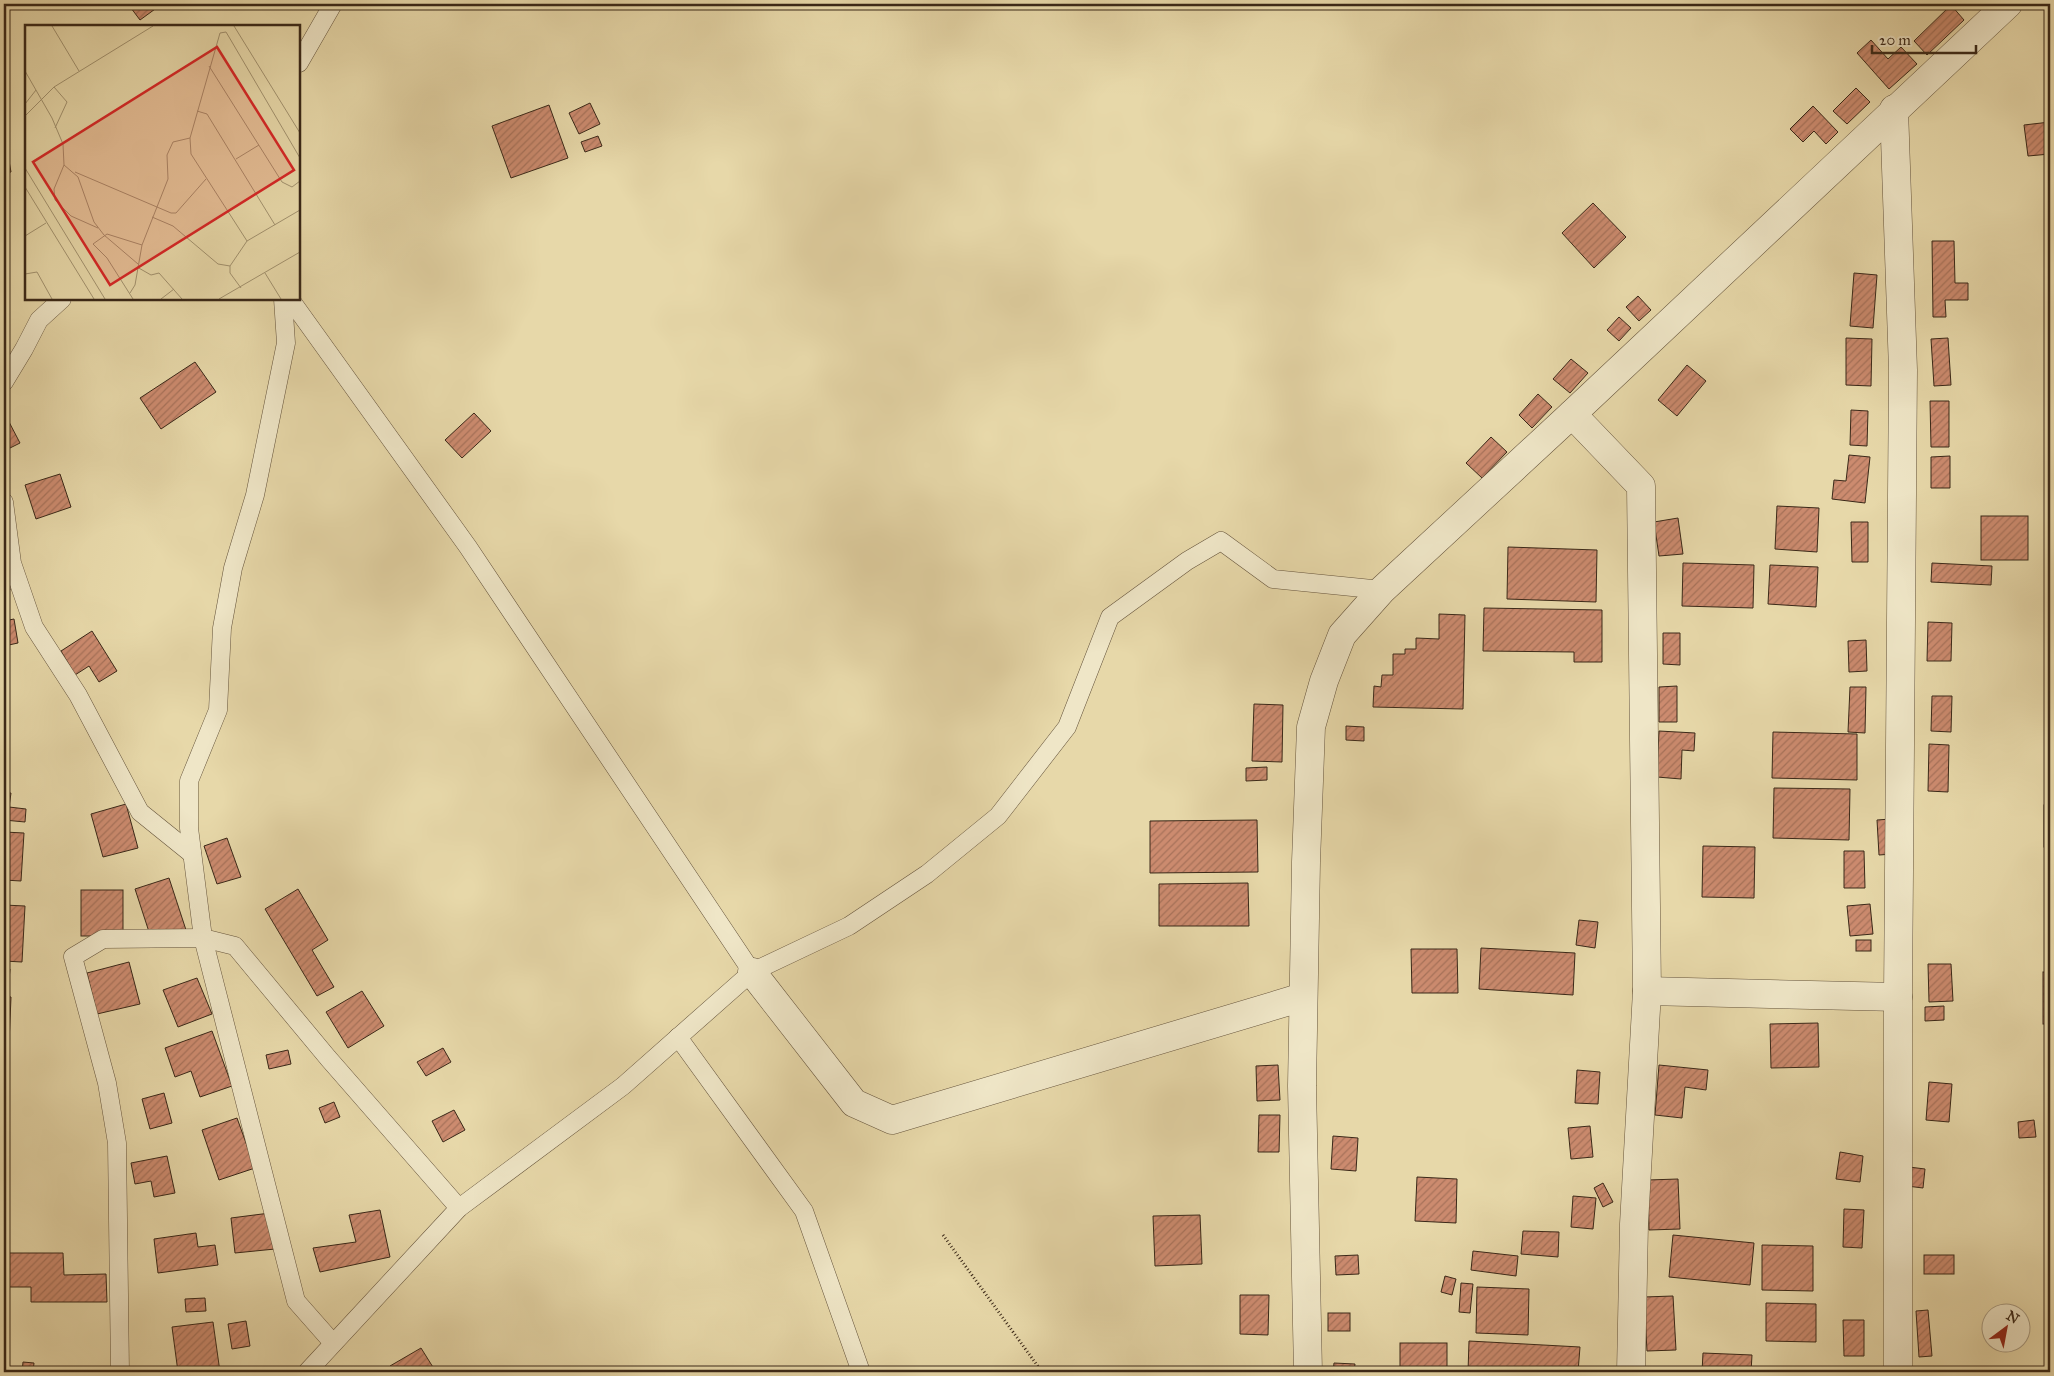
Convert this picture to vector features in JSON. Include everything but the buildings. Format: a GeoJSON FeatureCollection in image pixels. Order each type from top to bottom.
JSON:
{"type":"FeatureCollection","features":[{"type":"Feature","properties":{"kind":"street"},"geometry":{"type":"LineString","coordinates":[[1308,1372],[1302,1086],[1306,862],[1311,727],[1324,681],[1342,635],[1382,590],[2008,4]]}},
{"type":"Feature","properties":{"kind":"street"},"geometry":{"type":"LineString","coordinates":[[1894,109],[1903,370],[1898,997],[1898,1372]]}},
{"type":"Feature","properties":{"kind":"street"},"geometry":{"type":"LineString","coordinates":[[1572,414],[1642,486],[1647,991],[1634,1224],[1631,1372]]}},
{"type":"Feature","properties":{"kind":"street"},"geometry":{"type":"LineString","coordinates":[[752,972],[854,1103],[892,1120],[1303,996]]}},
{"type":"Feature","properties":{"kind":"street"},"geometry":{"type":"LineString","coordinates":[[1647,991],[1898,997]]}},
{"type":"Feature","properties":{"kind":"lane"},"geometry":{"type":"LineString","coordinates":[[300,61],[333,4]]}},
{"type":"Feature","properties":{"kind":"lane"},"geometry":{"type":"LineString","coordinates":[[4,382],[39,320],[61,300]]}},
{"type":"Feature","properties":{"kind":"lane"},"geometry":{"type":"LineString","coordinates":[[283,300],[286,343],[255,495],[233,568],[222,628],[218,710],[189,781],[189,828],[203,938],[296,1300],[333,1342]]}},
{"type":"Feature","properties":{"kind":"lane"},"geometry":{"type":"LineString","coordinates":[[291,300],[468,547],[752,972]]}},
{"type":"Feature","properties":{"kind":"lane"},"geometry":{"type":"LineString","coordinates":[[4,502],[12,563],[34,627],[78,695],[140,812],[192,854]]}},
{"type":"Feature","properties":{"kind":"lane"},"geometry":{"type":"LineString","coordinates":[[314,1369],[333,1342],[459,1208],[623,1086],[752,972],[849,926],[926,874],[998,816],[1067,727],[1110,618],[1187,561],[1221,541],[1273,579],[1382,590]]}},
{"type":"Feature","properties":{"kind":"lane"},"geometry":{"type":"LineString","coordinates":[[120,1372],[116,1143],[107,1083],[73,957],[103,939],[203,938],[235,946],[328,1058],[459,1208]]}},
{"type":"Feature","properties":{"kind":"lane"},"geometry":{"type":"LineString","coordinates":[[678,1037],[804,1211],[861,1372]]}},
{"type":"Feature","properties":{"kind":"path"},"geometry":{"type":"LineString","coordinates":[[943,1235],[1042,1372]]}}]}
